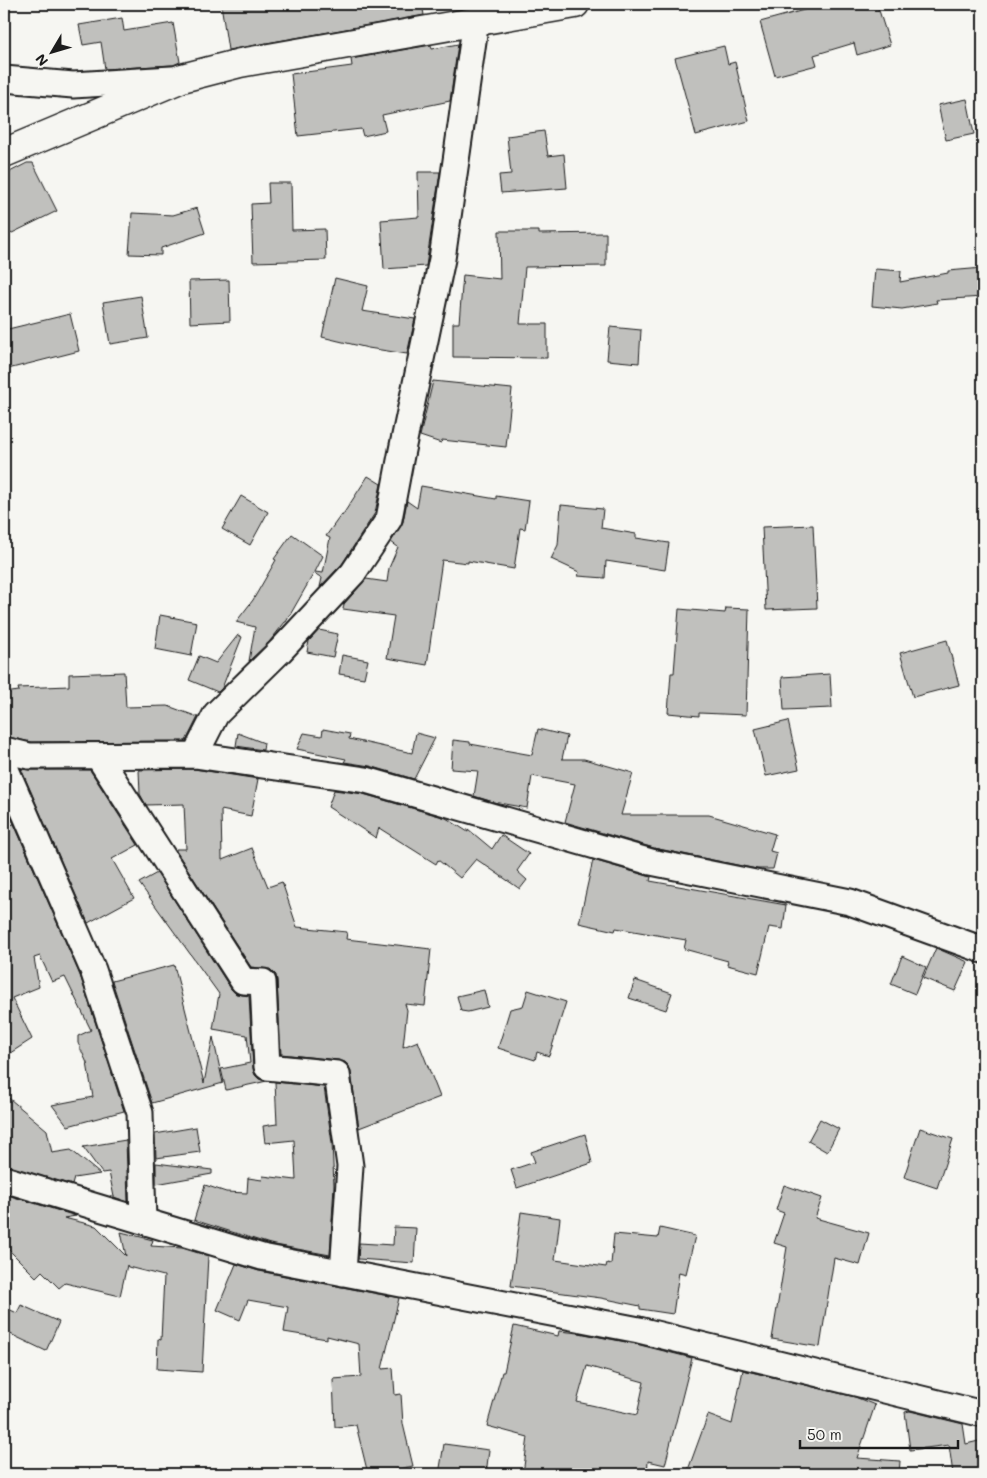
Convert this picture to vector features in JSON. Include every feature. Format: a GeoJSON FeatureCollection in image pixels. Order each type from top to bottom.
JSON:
{"type":"FeatureCollection","features":[{"type":"Feature","properties":{"kind":"street"},"geometry":{"type":"LineString","coordinates":[[4,153],[182,78],[240,63],[575,4]]}},
{"type":"Feature","properties":{"kind":"street"},"geometry":{"type":"LineString","coordinates":[[195,755],[216,714],[280,651],[353,573],[389,518],[442,259],[476,20]]}},
{"type":"Feature","properties":{"kind":"street"},"geometry":{"type":"LineString","coordinates":[[4,79],[73,85],[182,78]]}},
{"type":"Feature","properties":{"kind":"street"},"geometry":{"type":"LineString","coordinates":[[4,750],[29,756],[195,755],[366,780],[651,862],[850,902],[983,950]]}},
{"type":"Feature","properties":{"kind":"street"},"geometry":{"type":"LineString","coordinates":[[98,756],[243,981],[263,982],[267,1067],[337,1074],[350,1166],[343,1273]]}},
{"type":"Feature","properties":{"kind":"street"},"geometry":{"type":"LineString","coordinates":[[4,765],[93,970],[140,1113],[143,1221]]}},
{"type":"Feature","properties":{"kind":"street"},"geometry":{"type":"LineString","coordinates":[[4,1179],[262,1257],[639,1330],[983,1414]]}},
{"type":"Feature","properties":{"kind":"building"},"geometry":{"type":"Polygon","coordinates":[[[221,4],[422,4],[424,15],[228,50],[221,4]]]}},
{"type":"Feature","properties":{"kind":"building"},"geometry":{"type":"Polygon","coordinates":[[[826,4],[877,4],[890,45],[857,55],[854,43],[814,55],[817,65],[775,76],[760,22],[826,4]]]}},
{"type":"Feature","properties":{"kind":"building"},"geometry":{"type":"Polygon","coordinates":[[[122,18],[124,31],[173,23],[180,62],[173,65],[105,69],[101,42],[83,45],[79,25],[122,18]]]}},
{"type":"Feature","properties":{"kind":"building"},"geometry":{"type":"Polygon","coordinates":[[[458,44],[450,101],[382,115],[386,131],[363,136],[361,129],[298,136],[291,74],[352,66],[351,59],[431,45],[432,49],[458,44]]]}},
{"type":"Feature","properties":{"kind":"building"},"geometry":{"type":"Polygon","coordinates":[[[724,46],[728,64],[735,62],[749,121],[696,135],[675,58],[724,46]]]}},
{"type":"Feature","properties":{"kind":"building"},"geometry":{"type":"Polygon","coordinates":[[[967,99],[974,134],[946,140],[938,105],[967,99]]]}},
{"type":"Feature","properties":{"kind":"building"},"geometry":{"type":"Polygon","coordinates":[[[544,131],[548,156],[564,154],[567,188],[501,193],[499,175],[511,174],[507,136],[544,131]]]}},
{"type":"Feature","properties":{"kind":"building"},"geometry":{"type":"Polygon","coordinates":[[[27,163],[33,163],[57,211],[4,237],[4,175],[27,163]]]}},
{"type":"Feature","properties":{"kind":"building"},"geometry":{"type":"Polygon","coordinates":[[[418,172],[440,172],[426,266],[384,269],[381,220],[419,217],[418,172]]]}},
{"type":"Feature","properties":{"kind":"building"},"geometry":{"type":"Polygon","coordinates":[[[268,183],[291,183],[292,230],[325,229],[326,260],[253,262],[251,204],[269,203],[268,183]]]}},
{"type":"Feature","properties":{"kind":"building"},"geometry":{"type":"Polygon","coordinates":[[[197,208],[205,233],[161,248],[161,255],[129,254],[132,213],[173,215],[197,208]]]}},
{"type":"Feature","properties":{"kind":"building"},"geometry":{"type":"Polygon","coordinates":[[[499,231],[539,231],[539,234],[606,233],[606,266],[525,267],[520,324],[547,324],[547,358],[453,357],[453,323],[459,323],[463,275],[500,279],[499,231]]]}},
{"type":"Feature","properties":{"kind":"building"},"geometry":{"type":"Polygon","coordinates":[[[983,268],[983,297],[936,300],[937,303],[902,309],[872,306],[875,269],[901,271],[900,282],[948,273],[948,271],[983,268]]]}},
{"type":"Feature","properties":{"kind":"building"},"geometry":{"type":"Polygon","coordinates":[[[335,278],[368,286],[362,311],[415,319],[407,354],[368,348],[322,337],[335,278]]]}},
{"type":"Feature","properties":{"kind":"building"},"geometry":{"type":"Polygon","coordinates":[[[229,280],[230,321],[190,323],[189,281],[229,280]]]}},
{"type":"Feature","properties":{"kind":"building"},"geometry":{"type":"Polygon","coordinates":[[[141,296],[148,338],[110,344],[103,302],[141,296]]]}},
{"type":"Feature","properties":{"kind":"building"},"geometry":{"type":"Polygon","coordinates":[[[70,314],[79,351],[4,370],[4,330],[70,314]]]}},
{"type":"Feature","properties":{"kind":"building"},"geometry":{"type":"Polygon","coordinates":[[[610,327],[641,330],[639,363],[607,360],[610,327]]]}},
{"type":"Feature","properties":{"kind":"building"},"geometry":{"type":"Polygon","coordinates":[[[433,381],[512,389],[506,447],[442,440],[441,443],[420,436],[433,381]]]}},
{"type":"Feature","properties":{"kind":"building"},"geometry":{"type":"Polygon","coordinates":[[[368,476],[381,484],[375,513],[342,564],[320,587],[322,578],[314,573],[286,622],[249,661],[255,627],[236,622],[253,600],[276,560],[274,559],[292,534],[323,556],[315,572],[323,573],[330,538],[326,536],[342,516],[368,476]]]}},
{"type":"Feature","properties":{"kind":"building"},"geometry":{"type":"Polygon","coordinates":[[[421,486],[496,499],[496,496],[529,501],[525,529],[520,528],[514,569],[468,561],[468,563],[442,560],[427,665],[387,658],[394,616],[343,609],[344,604],[366,579],[387,582],[389,568],[398,547],[391,542],[403,522],[407,501],[417,508],[421,486]]]}},
{"type":"Feature","properties":{"kind":"building"},"geometry":{"type":"Polygon","coordinates":[[[241,496],[268,512],[250,545],[222,529],[241,496]]]}},
{"type":"Feature","properties":{"kind":"building"},"geometry":{"type":"Polygon","coordinates":[[[561,505],[603,509],[601,528],[636,534],[636,538],[669,543],[665,570],[606,561],[605,578],[578,576],[579,572],[551,559],[558,545],[561,505]]]}},
{"type":"Feature","properties":{"kind":"building"},"geometry":{"type":"Polygon","coordinates":[[[813,525],[817,608],[766,610],[762,527],[813,525]]]}},
{"type":"Feature","properties":{"kind":"building"},"geometry":{"type":"Polygon","coordinates":[[[726,608],[749,609],[746,715],[699,713],[699,716],[668,713],[671,673],[674,673],[679,609],[725,613],[726,608]]]}},
{"type":"Feature","properties":{"kind":"building"},"geometry":{"type":"Polygon","coordinates":[[[160,615],[197,622],[191,656],[155,649],[160,615]]]}},
{"type":"Feature","properties":{"kind":"building"},"geometry":{"type":"Polygon","coordinates":[[[319,630],[338,634],[333,657],[307,652],[309,641],[319,630]]]}},
{"type":"Feature","properties":{"kind":"building"},"geometry":{"type":"Polygon","coordinates":[[[238,635],[242,637],[222,688],[218,692],[189,680],[199,656],[216,663],[238,635]]]}},
{"type":"Feature","properties":{"kind":"building"},"geometry":{"type":"Polygon","coordinates":[[[947,640],[959,685],[913,697],[900,653],[947,640]]]}},
{"type":"Feature","properties":{"kind":"building"},"geometry":{"type":"Polygon","coordinates":[[[342,655],[368,660],[364,678],[339,674],[342,655]]]}},
{"type":"Feature","properties":{"kind":"building"},"geometry":{"type":"Polygon","coordinates":[[[124,672],[126,707],[168,706],[198,717],[186,741],[31,742],[4,736],[4,693],[19,691],[18,688],[69,686],[69,674],[124,672]]]}},
{"type":"Feature","properties":{"kind":"building"},"geometry":{"type":"Polygon","coordinates":[[[830,674],[832,708],[784,710],[782,677],[830,674]]]}},
{"type":"Feature","properties":{"kind":"building"},"geometry":{"type":"Polygon","coordinates":[[[788,721],[799,769],[766,776],[755,729],[788,721]]]}},
{"type":"Feature","properties":{"kind":"building"},"geometry":{"type":"Polygon","coordinates":[[[323,729],[350,734],[349,739],[412,753],[416,733],[435,738],[414,779],[370,766],[344,762],[346,759],[297,749],[304,733],[322,736],[323,729]]]}},
{"type":"Feature","properties":{"kind":"building"},"geometry":{"type":"Polygon","coordinates":[[[538,729],[567,736],[562,759],[584,759],[633,773],[621,815],[709,815],[775,834],[770,851],[777,853],[773,869],[757,869],[654,848],[565,822],[575,784],[532,776],[527,808],[493,802],[474,796],[478,771],[451,769],[453,740],[532,755],[538,729]]]}},
{"type":"Feature","properties":{"kind":"building"},"geometry":{"type":"Polygon","coordinates":[[[238,733],[264,743],[263,750],[236,746],[238,733]]]}},
{"type":"Feature","properties":{"kind":"building"},"geometry":{"type":"Polygon","coordinates":[[[21,769],[90,770],[138,845],[112,859],[134,898],[88,923],[21,769]]]}},
{"type":"Feature","properties":{"kind":"building"},"geometry":{"type":"Polygon","coordinates":[[[194,769],[258,779],[251,816],[221,810],[222,860],[252,848],[268,887],[282,882],[297,927],[347,932],[346,939],[431,949],[425,1006],[405,1004],[407,1010],[403,1047],[418,1041],[440,1097],[359,1128],[351,1072],[345,1062],[281,1054],[276,975],[270,969],[251,967],[176,851],[176,849],[186,849],[184,804],[146,805],[140,794],[139,770],[194,769]]]}},
{"type":"Feature","properties":{"kind":"building"},"geometry":{"type":"Polygon","coordinates":[[[334,790],[363,794],[446,818],[468,832],[468,829],[492,849],[501,835],[529,854],[517,871],[527,880],[520,889],[476,859],[460,878],[438,860],[436,864],[379,828],[376,838],[328,807],[334,790]]]}},
{"type":"Feature","properties":{"kind":"building"},"geometry":{"type":"Polygon","coordinates":[[[4,801],[80,975],[124,1111],[68,1126],[52,1105],[93,1097],[87,1063],[78,1043],[78,1036],[91,1030],[65,977],[52,982],[40,956],[34,958],[39,987],[12,998],[32,1039],[4,1057],[4,826],[14,824],[4,801]]]}},
{"type":"Feature","properties":{"kind":"building"},"geometry":{"type":"Polygon","coordinates":[[[593,860],[651,877],[650,881],[786,905],[783,929],[769,927],[758,973],[727,965],[728,961],[684,949],[686,940],[616,928],[615,931],[579,923],[593,860]]]}},
{"type":"Feature","properties":{"kind":"building"},"geometry":{"type":"Polygon","coordinates":[[[157,873],[231,989],[236,994],[249,996],[253,1068],[255,1075],[259,1079],[267,1081],[226,1090],[221,1069],[250,1063],[247,1035],[213,1029],[219,994],[139,883],[157,873]]]}},
{"type":"Feature","properties":{"kind":"building"},"geometry":{"type":"Polygon","coordinates":[[[936,948],[968,962],[955,991],[923,978],[936,948]]]}},
{"type":"Feature","properties":{"kind":"building"},"geometry":{"type":"Polygon","coordinates":[[[902,956],[926,967],[915,994],[891,984],[902,956]]]}},
{"type":"Feature","properties":{"kind":"building"},"geometry":{"type":"Polygon","coordinates":[[[174,965],[204,1083],[213,1037],[223,1083],[152,1103],[112,981],[174,965]]]}},
{"type":"Feature","properties":{"kind":"building"},"geometry":{"type":"Polygon","coordinates":[[[635,980],[672,993],[666,1010],[629,998],[635,980]]]}},
{"type":"Feature","properties":{"kind":"building"},"geometry":{"type":"Polygon","coordinates":[[[484,990],[488,1007],[468,1012],[461,1011],[457,996],[484,990]]]}},
{"type":"Feature","properties":{"kind":"building"},"geometry":{"type":"Polygon","coordinates":[[[528,990],[566,1002],[549,1056],[537,1052],[535,1060],[498,1048],[510,1009],[523,1006],[528,990]]]}},
{"type":"Feature","properties":{"kind":"building"},"geometry":{"type":"Polygon","coordinates":[[[275,1082],[324,1087],[332,1143],[334,1185],[330,1255],[270,1244],[194,1220],[205,1185],[226,1192],[247,1193],[248,1178],[262,1180],[263,1176],[296,1180],[294,1140],[265,1143],[263,1126],[277,1124],[275,1082]]]}},
{"type":"Feature","properties":{"kind":"building"},"geometry":{"type":"Polygon","coordinates":[[[4,1094],[47,1130],[52,1153],[71,1150],[100,1174],[74,1178],[72,1185],[4,1165],[4,1094]]]}},
{"type":"Feature","properties":{"kind":"building"},"geometry":{"type":"Polygon","coordinates":[[[820,1119],[839,1129],[827,1152],[808,1141],[820,1119]]]}},
{"type":"Feature","properties":{"kind":"building"},"geometry":{"type":"Polygon","coordinates":[[[196,1127],[200,1152],[156,1158],[155,1134],[196,1127]]]}},
{"type":"Feature","properties":{"kind":"building"},"geometry":{"type":"Polygon","coordinates":[[[920,1128],[953,1139],[937,1188],[904,1177],[920,1128]]]}},
{"type":"Feature","properties":{"kind":"building"},"geometry":{"type":"Polygon","coordinates":[[[585,1134],[592,1163],[517,1188],[511,1170],[535,1162],[531,1152],[585,1134]]]}},
{"type":"Feature","properties":{"kind":"building"},"geometry":{"type":"Polygon","coordinates":[[[126,1140],[128,1202],[114,1197],[109,1172],[102,1173],[83,1147],[126,1140]]]}},
{"type":"Feature","properties":{"kind":"building"},"geometry":{"type":"Polygon","coordinates":[[[156,1163],[212,1170],[212,1174],[156,1184],[156,1163]]]}},
{"type":"Feature","properties":{"kind":"building"},"geometry":{"type":"Polygon","coordinates":[[[784,1185],[822,1198],[815,1218],[869,1233],[860,1265],[834,1258],[820,1347],[772,1339],[787,1247],[774,1243],[784,1213],[776,1210],[784,1185]]]}},
{"type":"Feature","properties":{"kind":"building"},"geometry":{"type":"Polygon","coordinates":[[[4,1194],[76,1216],[64,1218],[96,1226],[126,1256],[121,1232],[153,1240],[151,1246],[182,1248],[208,1256],[202,1372],[157,1369],[158,1339],[161,1340],[164,1276],[128,1267],[127,1265],[120,1296],[65,1283],[59,1288],[42,1271],[36,1277],[4,1245],[4,1194]]]}},
{"type":"Feature","properties":{"kind":"building"},"geometry":{"type":"Polygon","coordinates":[[[521,1212],[560,1218],[555,1260],[606,1267],[607,1263],[611,1264],[614,1234],[658,1238],[660,1228],[695,1236],[686,1274],[679,1272],[673,1314],[640,1309],[640,1306],[601,1298],[511,1286],[521,1212]]]}},
{"type":"Feature","properties":{"kind":"building"},"geometry":{"type":"Polygon","coordinates":[[[394,1227],[416,1228],[414,1263],[358,1259],[359,1243],[393,1245],[394,1227]]]}},
{"type":"Feature","properties":{"kind":"building"},"geometry":{"type":"Polygon","coordinates":[[[236,1264],[259,1271],[399,1298],[382,1369],[393,1368],[395,1395],[401,1394],[403,1424],[413,1466],[368,1474],[356,1425],[335,1427],[333,1379],[361,1377],[359,1344],[327,1336],[327,1339],[284,1332],[288,1307],[248,1300],[240,1320],[217,1310],[236,1264]]]}},
{"type":"Feature","properties":{"kind":"building"},"geometry":{"type":"Polygon","coordinates":[[[21,1305],[59,1322],[46,1351],[4,1331],[4,1307],[17,1313],[21,1305]]]}},
{"type":"Feature","properties":{"kind":"building"},"geometry":{"type":"Polygon","coordinates":[[[514,1326],[558,1336],[559,1331],[579,1333],[636,1344],[692,1358],[665,1465],[648,1461],[647,1474],[523,1474],[528,1437],[487,1426],[502,1372],[504,1372],[514,1326]],[[587,1366],[577,1402],[637,1415],[644,1382],[587,1366]]]}},
{"type":"Feature","properties":{"kind":"building"},"geometry":{"type":"Polygon","coordinates":[[[743,1370],[855,1397],[875,1405],[857,1458],[900,1461],[899,1474],[706,1474],[688,1470],[708,1415],[732,1424],[743,1370]]]}},
{"type":"Feature","properties":{"kind":"building"},"geometry":{"type":"Polygon","coordinates":[[[910,1411],[963,1424],[966,1444],[983,1440],[983,1474],[953,1474],[949,1445],[910,1450],[905,1412],[910,1411]]]}},
{"type":"Feature","properties":{"kind":"building"},"geometry":{"type":"Polygon","coordinates":[[[444,1444],[489,1450],[486,1474],[439,1474],[444,1444]]]}}]}
